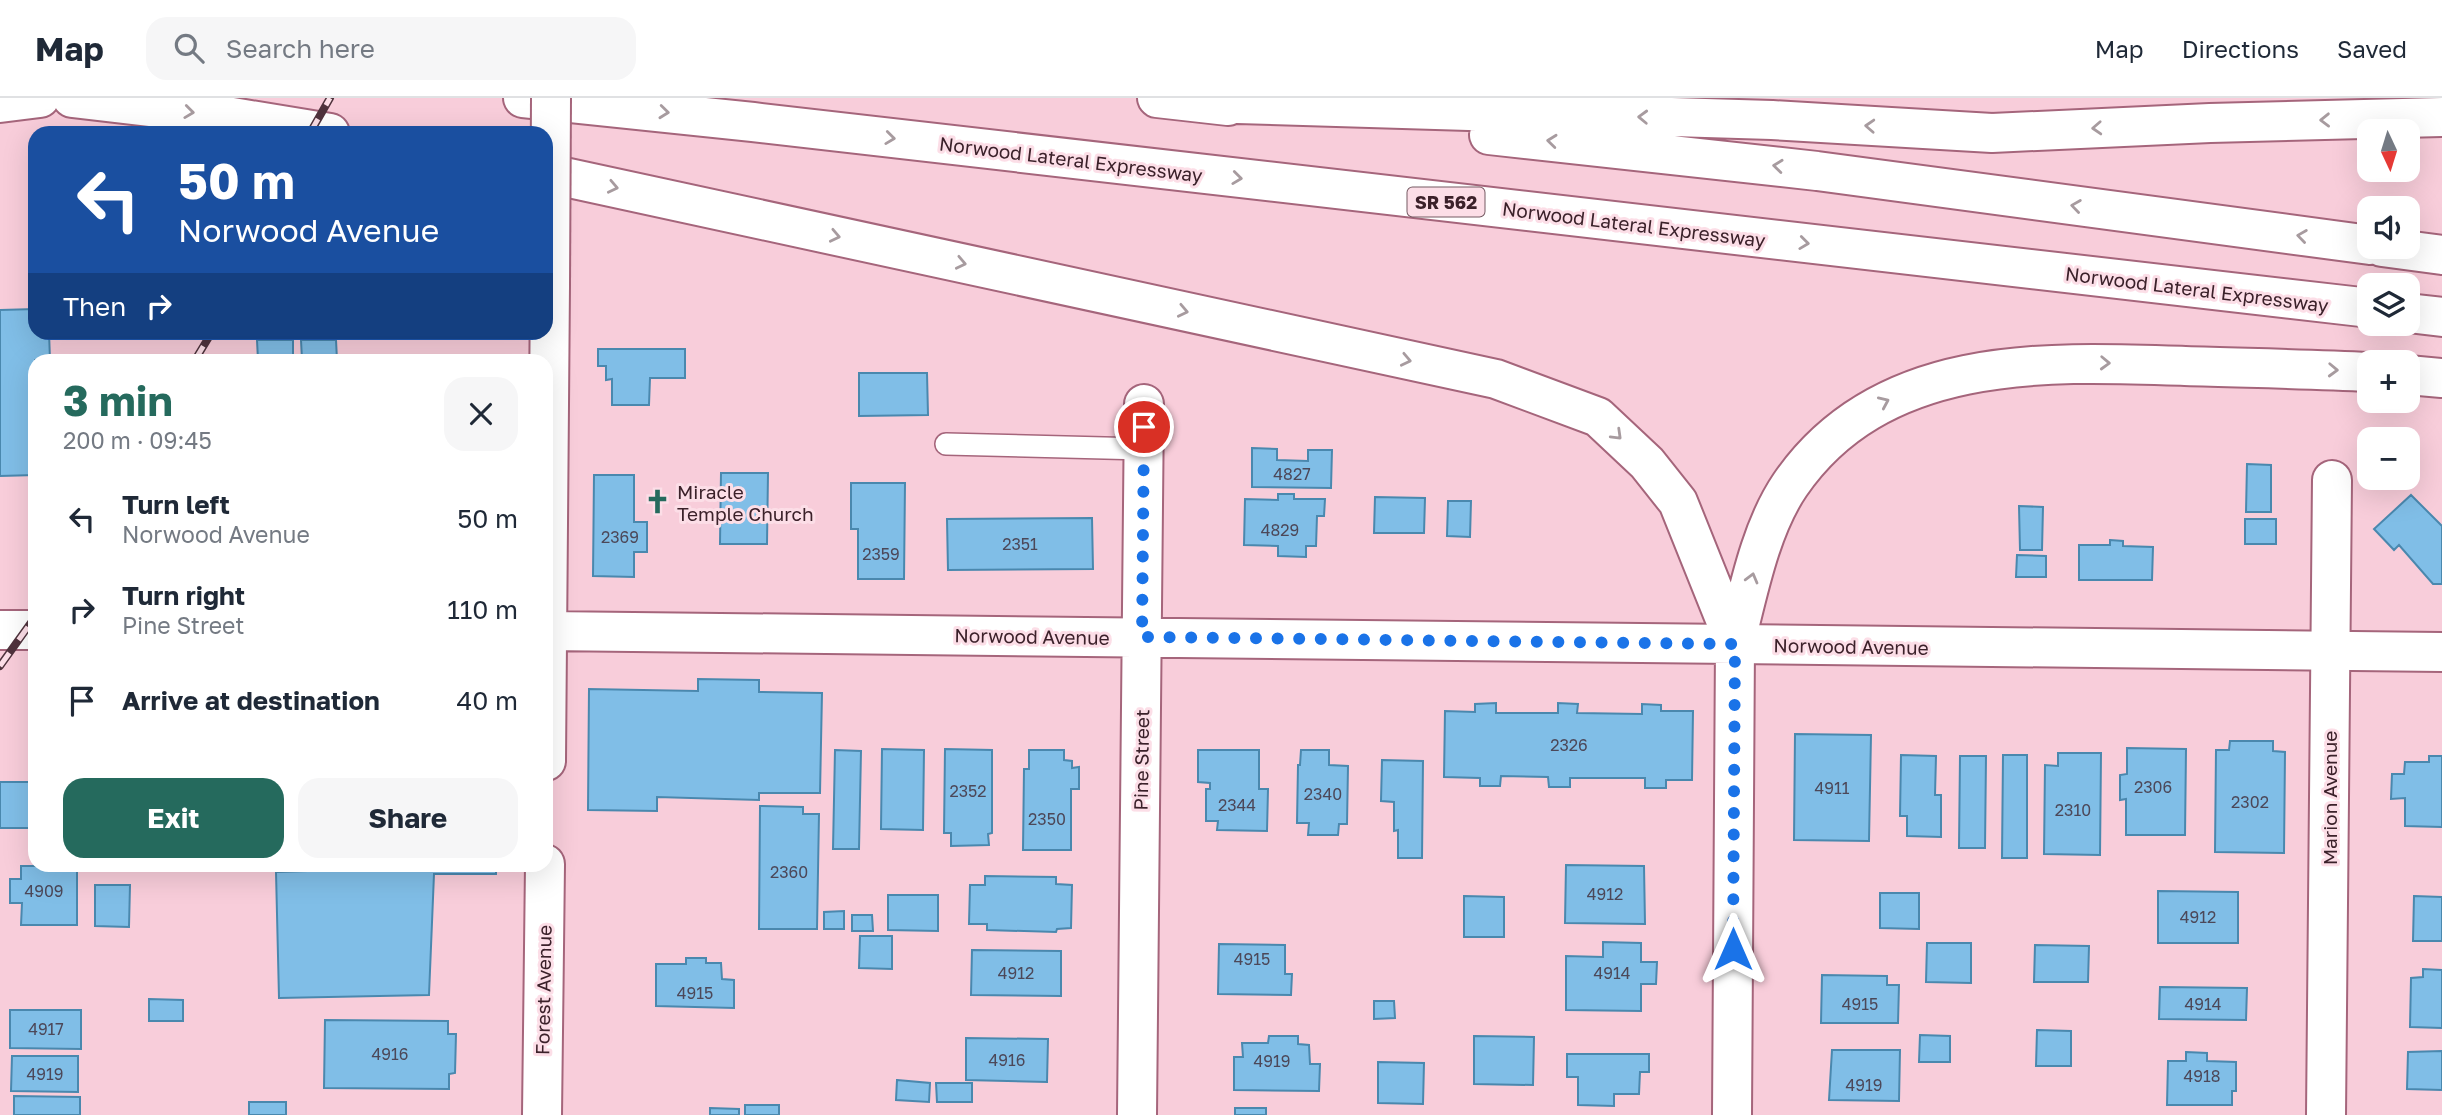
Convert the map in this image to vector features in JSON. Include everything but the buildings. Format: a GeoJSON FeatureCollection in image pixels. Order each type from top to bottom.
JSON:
{"type":"FeatureCollection","features":[{"type":"Feature","properties":{"kind":"main road"},"geometry":{"type":"LineString","coordinates":[[0,103],[40,98]]}},
{"type":"Feature","properties":{"kind":"main road"},"geometry":{"type":"LineString","coordinates":[[72,98],[287,126]]}},
{"type":"Feature","properties":{"kind":"main road","name":"Norwood Lateral Expressway"},"geometry":{"type":"LineString","coordinates":[[523,98],[753,122],[2357,307]]}},
{"type":"Feature","properties":{"kind":"main road"},"geometry":{"type":"LineString","coordinates":[[551,98],[551,126]]}},
{"type":"Feature","properties":{"kind":"main road"},"geometry":{"type":"LineString","coordinates":[[1157,98],[1816,171],[2357,243]]}},
{"type":"Feature","properties":{"kind":"main road"},"geometry":{"type":"LineString","coordinates":[[1203,103],[1772,120],[1992,134],[2210,122],[2442,117]]}},
{"type":"Feature","properties":{"kind":"main road"},"geometry":{"type":"LineString","coordinates":[[553,175],[1496,379],[1598,417],[1647,463],[1678,502],[1735,644]]}},
{"type":"Feature","properties":{"kind":"main road"},"geometry":{"type":"LineString","coordinates":[[2420,252],[2442,255]]}},
{"type":"Feature","properties":{"kind":"main road"},"geometry":{"type":"LineString","coordinates":[[2420,314],[2442,317]]}},
{"type":"Feature","properties":{"kind":"main road"},"geometry":{"type":"LineString","coordinates":[[1732,1115],[1735,644],[1761,543],[1789,486],[1828,439],[1874,406],[1934,381],[2000,368],[2081,362],[2357,372]]}},
{"type":"Feature","properties":{"kind":"main road"},"geometry":{"type":"LineString","coordinates":[[2420,376],[2442,378]]}},
{"type":"Feature","properties":{"kind":"main road","name":"Pine Street"},"geometry":{"type":"LineString","coordinates":[[1137,1115],[1144,404]]}},
{"type":"Feature","properties":{"kind":"main road","name":"Marion Avenue"},"geometry":{"type":"LineString","coordinates":[[2326,1115],[2332,480]]}},
{"type":"Feature","properties":{"kind":"main road"},"geometry":{"type":"LineString","coordinates":[[0,630],[28,630]]}},
{"type":"Feature","properties":{"kind":"main road","name":"Norwood Avenue"},"geometry":{"type":"LineString","coordinates":[[553,631],[2330,653],[2442,652]]}},
{"type":"Feature","properties":{"kind":"main road","name":"Forest Avenue"},"geometry":{"type":"LineString","coordinates":[[542,1115],[545,872]]}},
{"type":"Feature","properties":{"kind":"lane"},"geometry":{"type":"LineString","coordinates":[[946,444],[1144,449]]}},
{"type":"Feature","properties":{"kind":"railway"},"geometry":{"type":"LineString","coordinates":[[314,126],[330,98]]}},
{"type":"Feature","properties":{"kind":"railway"},"geometry":{"type":"LineString","coordinates":[[199,354],[207,340]]}},
{"type":"Feature","properties":{"kind":"railway"},"geometry":{"type":"LineString","coordinates":[[0,666],[28,627]]}},
{"type":"Feature","properties":{"kind":"place","name":"Miracle Temple Church"},"geometry":{"type":"Point","coordinates":[657,502]}},
{"type":"Feature","properties":{"kind":"route"},"geometry":{"type":"LineString","coordinates":[[1144,427],[1142,637],[1735,644],[1733,949]]}}]}
